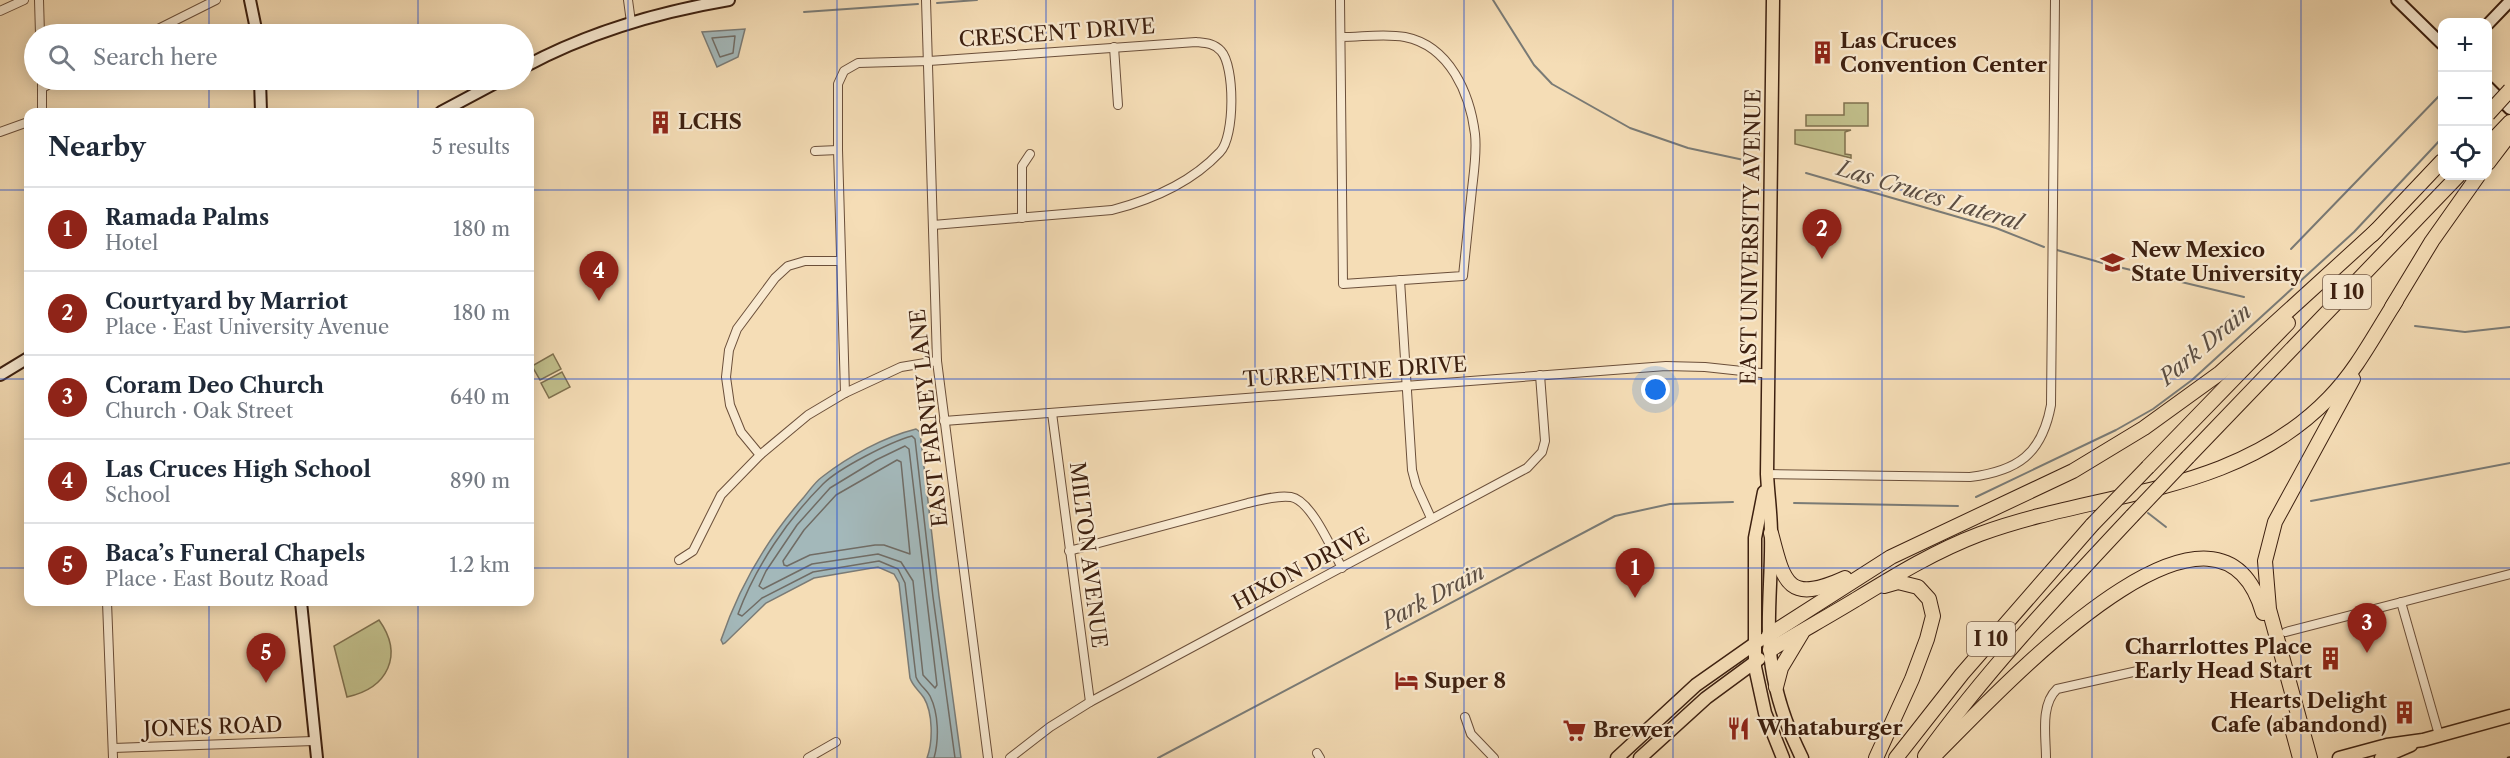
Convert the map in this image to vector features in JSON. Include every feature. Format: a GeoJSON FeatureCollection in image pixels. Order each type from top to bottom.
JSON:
{"type":"FeatureCollection","features":[{"type":"Feature","properties":{"kind":"highway"},"geometry":{"type":"LineString","coordinates":[[2492,109],[2510,90]]}},
{"type":"Feature","properties":{"kind":"highway"},"geometry":{"type":"LineString","coordinates":[[2492,151],[2510,122]]}},
{"type":"Feature","properties":{"kind":"highway"},"geometry":{"type":"LineString","coordinates":[[2492,152],[2510,134]]}},
{"type":"Feature","properties":{"kind":"highway","name":"I 10"},"geometry":{"type":"LineString","coordinates":[[1896,758],[1985,646],[2092,525],[2438,165]]}},
{"type":"Feature","properties":{"kind":"highway","name":"I 10"},"geometry":{"type":"LineString","coordinates":[[1924,758],[1947,726],[2021,636],[2188,457],[2454,180]]}},
{"type":"Feature","properties":{"kind":"highway"},"geometry":{"type":"LineString","coordinates":[[2310,758],[2269,609],[2265,572],[2266,551],[2275,522],[2396,302],[2432,241],[2475,180]]}},
{"type":"Feature","properties":{"kind":"highway"},"geometry":{"type":"LineString","coordinates":[[1771,533],[1782,574],[1793,585],[1809,590],[1823,588],[2073,471],[2158,419],[2220,373],[2377,230]]}},
{"type":"Feature","properties":{"kind":"highway"},"geometry":{"type":"LineString","coordinates":[[1770,650],[1932,555],[1981,534],[2032,518],[2205,476],[2240,462],[2272,445],[2315,412],[2331,396],[2396,302]]}},
{"type":"Feature","properties":{"kind":"highway"},"geometry":{"type":"LineString","coordinates":[[1769,635],[1891,557]]}},
{"type":"Feature","properties":{"kind":"highway"},"geometry":{"type":"LineString","coordinates":[[1932,758],[1989,698],[2056,637],[2134,582],[2166,566],[2200,559],[2231,566],[2252,584],[2263,611],[2300,758]]}},
{"type":"Feature","properties":{"kind":"highway"},"geometry":{"type":"LineString","coordinates":[[1855,600],[1898,582],[1908,583],[1925,593],[1932,608],[1931,626],[1920,659],[1876,758]]}},
{"type":"Feature","properties":{"kind":"highway"},"geometry":{"type":"LineString","coordinates":[[1776,687],[1781,668],[1806,628]]}},
{"type":"Feature","properties":{"kind":"main road"},"geometry":{"type":"LineString","coordinates":[[250,0],[255,24]]}},
{"type":"Feature","properties":{"kind":"main road"},"geometry":{"type":"LineString","coordinates":[[534,63],[569,46],[631,22],[729,0]]}},
{"type":"Feature","properties":{"kind":"main road","name":"EAST UNIVERSITY AVENUE"},"geometry":{"type":"LineString","coordinates":[[1773,0],[1767,474],[1771,533],[1769,635],[1776,687],[1786,723],[1802,758]]}},
{"type":"Feature","properties":{"kind":"main road"},"geometry":{"type":"LineString","coordinates":[[2397,0],[2438,40]]}},
{"type":"Feature","properties":{"kind":"main road"},"geometry":{"type":"LineString","coordinates":[[2492,19],[2510,1]]}},
{"type":"Feature","properties":{"kind":"main road"},"geometry":{"type":"LineString","coordinates":[[260,90],[261,108]]}},
{"type":"Feature","properties":{"kind":"main road"},"geometry":{"type":"LineString","coordinates":[[448,108],[482,90]]}},
{"type":"Feature","properties":{"kind":"main road"},"geometry":{"type":"LineString","coordinates":[[2492,92],[2510,108]]}},
{"type":"Feature","properties":{"kind":"main road"},"geometry":{"type":"LineString","coordinates":[[0,375],[24,360]]}},
{"type":"Feature","properties":{"kind":"main road","name":"EAST UNIVERSITY AVENUE"},"geometry":{"type":"LineString","coordinates":[[1767,474],[1755,538],[1755,663],[1765,713],[1783,758]]}},
{"type":"Feature","properties":{"kind":"main road"},"geometry":{"type":"LineString","coordinates":[[301,606],[316,758]]}},
{"type":"Feature","properties":{"kind":"main road"},"geometry":{"type":"LineString","coordinates":[[1617,758],[1696,685],[1769,635]]}},
{"type":"Feature","properties":{"kind":"main road"},"geometry":{"type":"LineString","coordinates":[[1640,758],[1706,698],[1770,650]]}},
{"type":"Feature","properties":{"kind":"main road"},"geometry":{"type":"LineString","coordinates":[[2381,758],[2423,740],[2510,716]]}},
{"type":"Feature","properties":{"kind":"main road"},"geometry":{"type":"LineString","coordinates":[[2340,758],[2387,745],[2423,740]]}},
{"type":"Feature","properties":{"kind":"street"},"geometry":{"type":"LineString","coordinates":[[0,11],[24,0]]}},
{"type":"Feature","properties":{"kind":"street"},"geometry":{"type":"LineString","coordinates":[[39,0],[40,24]]}},
{"type":"Feature","properties":{"kind":"street"},"geometry":{"type":"LineString","coordinates":[[168,24],[216,0]]}},
{"type":"Feature","properties":{"kind":"street"},"geometry":{"type":"LineString","coordinates":[[628,0],[631,22]]}},
{"type":"Feature","properties":{"kind":"street","name":"EAST FARNEY LANE"},"geometry":{"type":"LineString","coordinates":[[926,0],[937,361],[988,758]]}},
{"type":"Feature","properties":{"kind":"street"},"geometry":{"type":"LineString","coordinates":[[1340,0],[1343,284],[1463,276],[1475,136],[1468,102],[1453,70],[1430,46],[1405,37],[1341,37]]}},
{"type":"Feature","properties":{"kind":"street"},"geometry":{"type":"LineString","coordinates":[[1767,474],[1970,477],[1995,474],[2016,465],[2034,449],[2047,427],[2050,405],[2055,0]]}},
{"type":"Feature","properties":{"kind":"street","name":"CRESCENT DRIVE"},"geometry":{"type":"LineString","coordinates":[[845,393],[838,150],[838,84],[844,71],[858,63],[929,61],[1114,46],[1196,42],[1211,43],[1221,51],[1227,61],[1230,77],[1228,135],[1222,150],[1201,170],[1170,188],[1138,203],[1112,210],[933,225]]}},
{"type":"Feature","properties":{"kind":"street"},"geometry":{"type":"LineString","coordinates":[[1114,46],[1118,105]]}},
{"type":"Feature","properties":{"kind":"street"},"geometry":{"type":"LineString","coordinates":[[42,90],[42,108]]}},
{"type":"Feature","properties":{"kind":"street"},"geometry":{"type":"LineString","coordinates":[[0,132],[24,123]]}},
{"type":"Feature","properties":{"kind":"street"},"geometry":{"type":"LineString","coordinates":[[815,151],[838,150]]}},
{"type":"Feature","properties":{"kind":"street"},"geometry":{"type":"LineString","coordinates":[[1022,218],[1022,166],[1030,154]]}},
{"type":"Feature","properties":{"kind":"street"},"geometry":{"type":"LineString","coordinates":[[760,455],[741,432],[730,405],[726,377],[729,350],[737,329],[775,278],[789,266],[805,261],[841,261]]}},
{"type":"Feature","properties":{"kind":"street"},"geometry":{"type":"LineString","coordinates":[[1400,280],[1412,470],[1416,485],[1431,518]]}},
{"type":"Feature","properties":{"kind":"street"},"geometry":{"type":"LineString","coordinates":[[680,560],[693,551],[721,495],[760,455],[808,415],[845,393],[900,367],[937,361]]}},
{"type":"Feature","properties":{"kind":"street","name":"TURRENTINE DRIVE"},"geometry":{"type":"LineString","coordinates":[[944,421],[1666,366],[1706,367],[1770,374]]}},
{"type":"Feature","properties":{"kind":"street","name":"HIXON DRIVE"},"geometry":{"type":"LineString","coordinates":[[1010,758],[1090,702],[1342,568],[1536,461],[1545,441],[1540,375]]}},
{"type":"Feature","properties":{"kind":"street","name":"MILTON AVENUE"},"geometry":{"type":"LineString","coordinates":[[1052,413],[1090,702]]}},
{"type":"Feature","properties":{"kind":"street"},"geometry":{"type":"LineString","coordinates":[[1069,551],[1248,503],[1290,496],[1306,504],[1342,568]]}},
{"type":"Feature","properties":{"kind":"street"},"geometry":{"type":"LineString","coordinates":[[2286,632],[2510,574]]}},
{"type":"Feature","properties":{"kind":"street"},"geometry":{"type":"LineString","coordinates":[[2401,602],[2439,735]]}},
{"type":"Feature","properties":{"kind":"street"},"geometry":{"type":"LineString","coordinates":[[106,606],[113,758]]}},
{"type":"Feature","properties":{"kind":"street"},"geometry":{"type":"LineString","coordinates":[[2046,758],[2047,707],[2050,696],[2058,689],[2142,670]]}},
{"type":"Feature","properties":{"kind":"street"},"geometry":{"type":"LineString","coordinates":[[1466,717],[1472,734],[1494,758]]}},
{"type":"Feature","properties":{"kind":"street","name":"JONES ROAD"},"geometry":{"type":"LineString","coordinates":[[113,748],[315,741]]}},
{"type":"Feature","properties":{"kind":"street"},"geometry":{"type":"LineString","coordinates":[[808,758],[836,742]]}},
{"type":"Feature","properties":{"kind":"shaded area"},"geometry":{"type":"Polygon","coordinates":[[[1844,103],[1868,103],[1868,126],[1806,126],[1806,115],[1844,115],[1844,103]]]}},
{"type":"Feature","properties":{"kind":"shaded area"},"geometry":{"type":"Polygon","coordinates":[[[1795,130],[1851,130],[1845,132],[1845,154],[1851,155],[1851,158],[1795,144],[1795,130]]]}},
{"type":"Feature","properties":{"kind":"shaded area"},"geometry":{"type":"Polygon","coordinates":[[[553,354],[561,369],[540,380],[534,365],[553,354]]]}},
{"type":"Feature","properties":{"kind":"shaded area"},"geometry":{"type":"Polygon","coordinates":[[[562,372],[570,387],[549,398],[541,383],[562,372]]]}},
{"type":"Feature","properties":{"kind":"shaded area"},"geometry":{"type":"Polygon","coordinates":[[[379,620],[390,646],[391,657],[388,668],[373,686],[347,697],[334,646],[379,620]]]}},
{"type":"Feature","properties":{"kind":"water"},"geometry":{"type":"Polygon","coordinates":[[[745,29],[738,57],[717,67],[702,32],[745,29]]]}},
{"type":"Feature","properties":{"kind":"water"},"geometry":{"type":"Polygon","coordinates":[[[916,429],[920,432],[961,758],[927,758],[931,736],[929,711],[924,698],[910,678],[899,583],[894,574],[878,567],[814,578],[766,603],[725,643],[723,644],[721,640],[736,601],[755,564],[778,530],[819,479],[867,448],[916,429]]]}},
{"type":"Feature","properties":{"kind":"waterway","name":"Las Cruces Lateral"},"geometry":{"type":"LineString","coordinates":[[937,3],[977,0]]}},
{"type":"Feature","properties":{"kind":"waterway","name":"Las Cruces Lateral"},"geometry":{"type":"LineString","coordinates":[[1493,0],[1534,65],[1552,84],[1630,128],[1688,148],[1753,162]]}},
{"type":"Feature","properties":{"kind":"waterway","name":"Las Cruces Lateral"},"geometry":{"type":"LineString","coordinates":[[804,12],[918,4]]}},
{"type":"Feature","properties":{"kind":"waterway"},"geometry":{"type":"LineString","coordinates":[[2291,249],[2438,97]]}},
{"type":"Feature","properties":{"kind":"waterway","name":"Park Drain"},"geometry":{"type":"LineString","coordinates":[[1976,497],[2116,430],[2153,409],[2192,380],[2354,232],[2438,142]]}},
{"type":"Feature","properties":{"kind":"waterway","name":"Las Cruces Lateral"},"geometry":{"type":"LineString","coordinates":[[1806,173],[1996,228],[2044,247]]}},
{"type":"Feature","properties":{"kind":"waterway","name":"Las Cruces Lateral"},"geometry":{"type":"LineString","coordinates":[[2057,250],[2244,297]]}},
{"type":"Feature","properties":{"kind":"waterway","name":"Las Cruces Lateral"},"geometry":{"type":"LineString","coordinates":[[2415,326],[2465,332],[2510,327]]}},
{"type":"Feature","properties":{"kind":"waterway","name":"Park Drain"},"geometry":{"type":"LineString","coordinates":[[2311,501],[2510,463]]}},
{"type":"Feature","properties":{"kind":"waterway","name":"Park Drain"},"geometry":{"type":"LineString","coordinates":[[1158,758],[1615,516],[1670,504],[1733,502]]}},
{"type":"Feature","properties":{"kind":"waterway","name":"Park Drain"},"geometry":{"type":"LineString","coordinates":[[1794,503],[1958,506]]}},
{"type":"Feature","properties":{"kind":"waterway"},"geometry":{"type":"LineString","coordinates":[[2148,513],[2166,527]]}},
{"type":"Feature","properties":{"kind":"place","name":"Las Cruces Convention Center"},"geometry":{"type":"Point","coordinates":[1822,53]}},
{"type":"Feature","properties":{"kind":"place","name":"LCHS"},"geometry":{"type":"Point","coordinates":[660,122]}},
{"type":"Feature","properties":{"kind":"place","name":"Courtyard by Marriot"},"geometry":{"type":"Point","coordinates":[1822,259]}},
{"type":"Feature","properties":{"kind":"place","name":"New Mexico State University"},"geometry":{"type":"Point","coordinates":[2113,262]}},
{"type":"Feature","properties":{"kind":"place","name":"Las Cruces High School"},"geometry":{"type":"Point","coordinates":[599,301]}},
{"type":"Feature","properties":{"kind":"place","name":"Ramada Palms"},"geometry":{"type":"Point","coordinates":[1635,598]}},
{"type":"Feature","properties":{"kind":"place","name":"Coram Deo Church"},"geometry":{"type":"Point","coordinates":[2367,653]}},
{"type":"Feature","properties":{"kind":"place","name":"Charrlottes Place Early Head Start"},"geometry":{"type":"Point","coordinates":[2330,659]}},
{"type":"Feature","properties":{"kind":"place","name":"Super 8"},"geometry":{"type":"Point","coordinates":[1406,681]}},
{"type":"Feature","properties":{"kind":"place","name":"Baca’s Funeral Chapels"},"geometry":{"type":"Point","coordinates":[266,683]}},
{"type":"Feature","properties":{"kind":"place","name":"Hearts Delight Cafe (abandond)"},"geometry":{"type":"Point","coordinates":[2405,713]}},
{"type":"Feature","properties":{"kind":"place","name":"Whataburger"},"geometry":{"type":"Point","coordinates":[1739,728]}},
{"type":"Feature","properties":{"kind":"place","name":"Brewer"},"geometry":{"type":"Point","coordinates":[1575,730]}}]}
